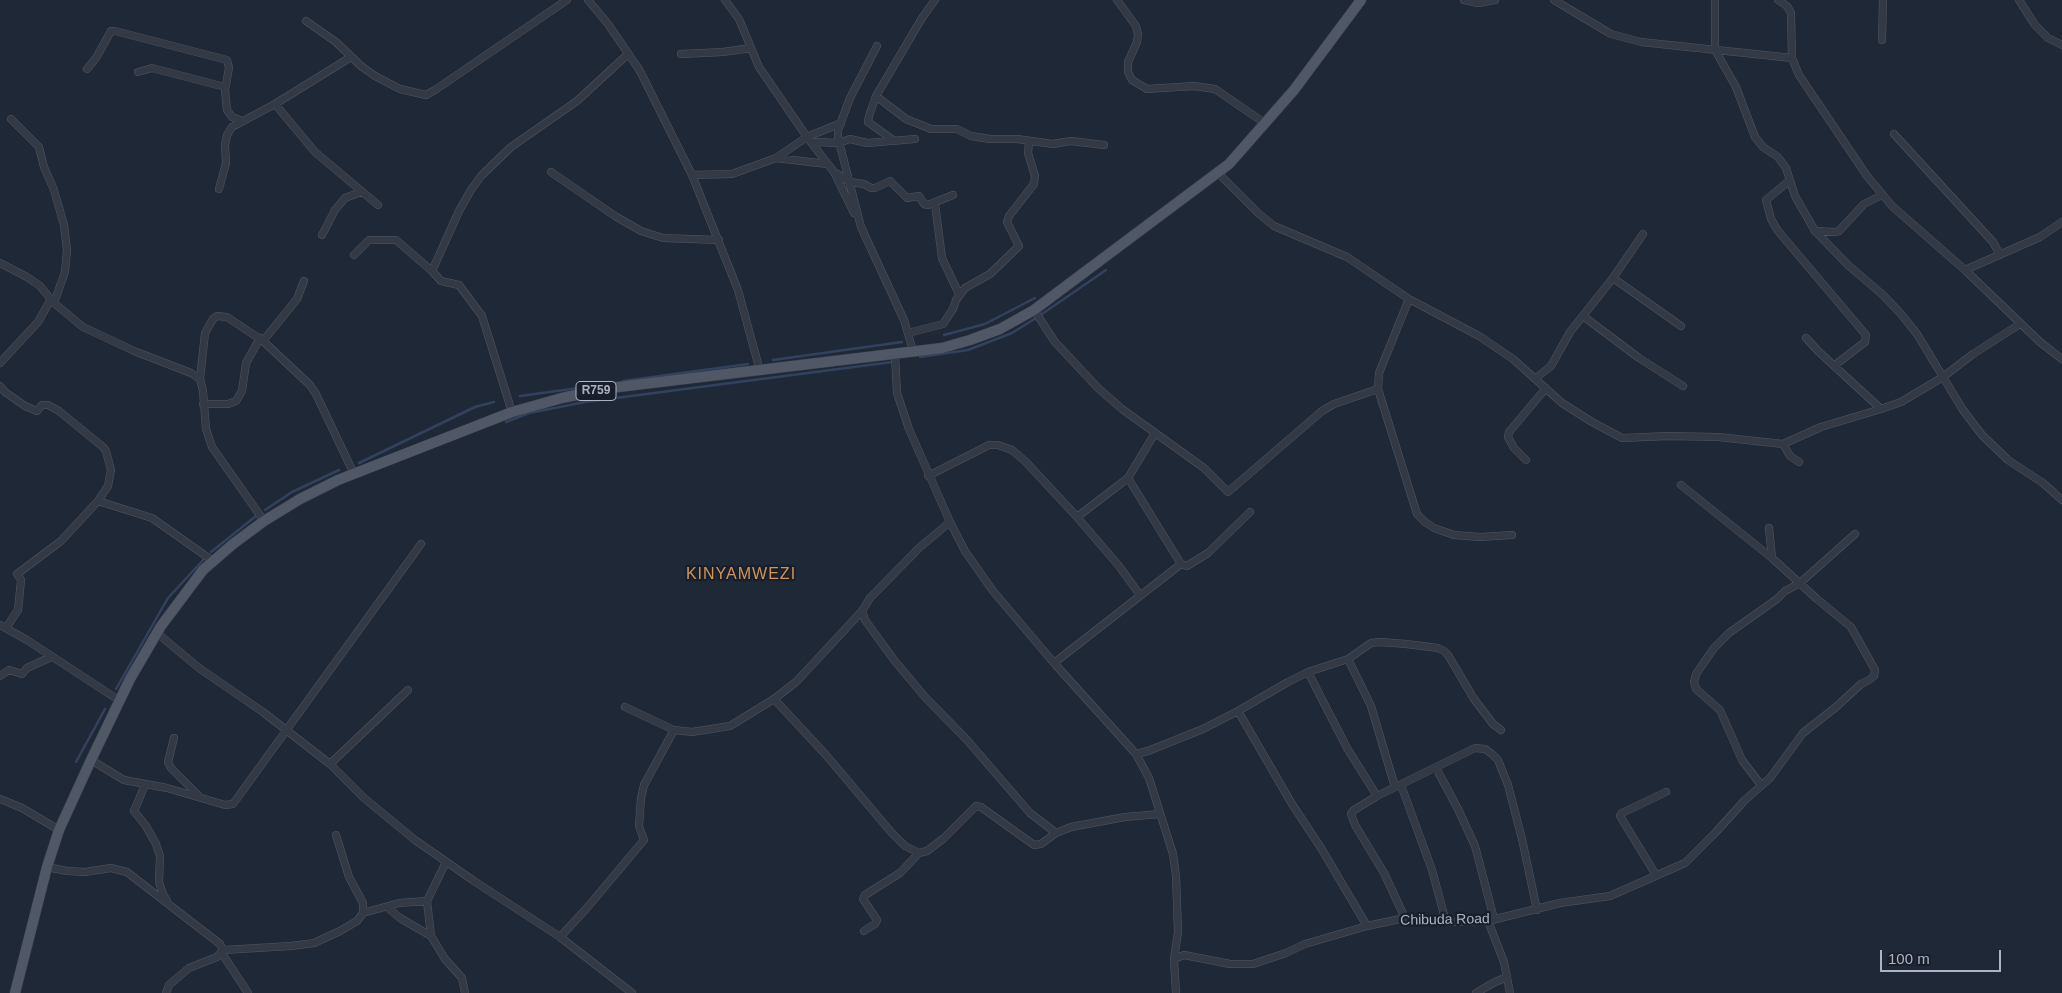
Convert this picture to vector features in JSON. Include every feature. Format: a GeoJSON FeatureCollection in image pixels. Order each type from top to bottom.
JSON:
{"type":"FeatureCollection","features":[{"type":"Feature","properties":{"kind":"main road","name":"R759"},"geometry":{"type":"LineString","coordinates":[[15,993],[47,868],[59,830],[120,701],[157,633],[185,592],[213,561],[264,521],[300,499],[354,474],[512,412],[562,398],[610,388],[942,348],[1000,329],[1034,310],[1229,164],[1294,90],[1361,0]]}},
{"type":"Feature","properties":{"kind":"street"},"geometry":{"type":"LineString","coordinates":[[306,21],[336,42],[367,70],[400,89],[420,94],[429,94],[567,0]]}},
{"type":"Feature","properties":{"kind":"street"},"geometry":{"type":"LineString","coordinates":[[588,0],[608,24],[640,71],[692,175],[738,290],[760,371]]}},
{"type":"Feature","properties":{"kind":"street"},"geometry":{"type":"LineString","coordinates":[[725,0],[739,19],[759,67],[834,172],[904,320],[913,352]]}},
{"type":"Feature","properties":{"kind":"street"},"geometry":{"type":"LineString","coordinates":[[893,140],[868,122],[876,96],[922,18],[935,0]]}},
{"type":"Feature","properties":{"kind":"street"},"geometry":{"type":"LineString","coordinates":[[1117,0],[1136,26],[1138,34],[1137,42],[1128,62],[1128,72],[1132,80],[1147,89],[1194,86],[1216,89],[1266,124]]}},
{"type":"Feature","properties":{"kind":"street"},"geometry":{"type":"LineString","coordinates":[[1464,0],[1478,3],[1495,0]]}},
{"type":"Feature","properties":{"kind":"street"},"geometry":{"type":"LineString","coordinates":[[1554,0],[1611,34],[1641,42],[1792,58]]}},
{"type":"Feature","properties":{"kind":"street"},"geometry":{"type":"LineString","coordinates":[[1715,0],[1715,50],[1736,87],[1755,137],[1783,163],[1801,210],[1815,231],[1848,265],[1883,294],[1901,314],[1917,334],[1943,377],[1982,434],[2008,460],[2043,483],[2062,500]]}},
{"type":"Feature","properties":{"kind":"street"},"geometry":{"type":"LineString","coordinates":[[1778,0],[1787,6],[1791,13],[1792,58],[1799,75],[1853,156],[1882,195],[1903,216],[1965,270],[2020,324],[2062,359]]}},
{"type":"Feature","properties":{"kind":"street"},"geometry":{"type":"LineString","coordinates":[[1882,40],[1883,0]]}},
{"type":"Feature","properties":{"kind":"street"},"geometry":{"type":"LineString","coordinates":[[2019,0],[2036,25],[2048,38],[2062,45]]}},
{"type":"Feature","properties":{"kind":"street"},"geometry":{"type":"LineString","coordinates":[[87,69],[96,58],[111,31],[120,31],[227,60],[229,68],[225,87],[228,113],[232,118],[242,121]]}},
{"type":"Feature","properties":{"kind":"street"},"geometry":{"type":"LineString","coordinates":[[861,227],[838,143],[838,130],[850,98],[877,46]]}},
{"type":"Feature","properties":{"kind":"street"},"geometry":{"type":"LineString","coordinates":[[681,54],[723,52],[750,48]]}},
{"type":"Feature","properties":{"kind":"street"},"geometry":{"type":"LineString","coordinates":[[432,271],[459,211],[471,190],[482,176],[510,147],[577,101],[628,54]]}},
{"type":"Feature","properties":{"kind":"street"},"geometry":{"type":"LineString","coordinates":[[219,189],[226,163],[225,145],[227,135],[232,127],[275,104],[351,57]]}},
{"type":"Feature","properties":{"kind":"street"},"geometry":{"type":"LineString","coordinates":[[138,72],[152,68],[225,87]]}},
{"type":"Feature","properties":{"kind":"street"},"geometry":{"type":"LineString","coordinates":[[876,96],[906,120],[931,129],[956,129],[980,138],[1016,139],[1053,144],[1071,141],[1104,146]]}},
{"type":"Feature","properties":{"kind":"street"},"geometry":{"type":"LineString","coordinates":[[275,104],[315,152],[378,205]]}},
{"type":"Feature","properties":{"kind":"street"},"geometry":{"type":"LineString","coordinates":[[0,363],[38,322],[52,301],[65,272],[67,250],[64,225],[39,147],[11,119]]}},
{"type":"Feature","properties":{"kind":"street"},"geometry":{"type":"LineString","coordinates":[[692,175],[732,174],[776,158],[841,123]]}},
{"type":"Feature","properties":{"kind":"street"},"geometry":{"type":"LineString","coordinates":[[1894,134],[1994,242],[2000,255]]}},
{"type":"Feature","properties":{"kind":"street"},"geometry":{"type":"LineString","coordinates":[[810,140],[838,143],[850,139],[867,143],[915,139]]}},
{"type":"Feature","properties":{"kind":"street"},"geometry":{"type":"LineString","coordinates":[[908,334],[943,324],[959,294],[965,288],[990,274],[1019,246],[1008,222],[1009,216],[1034,184],[1034,176],[1028,153],[1029,142]]}},
{"type":"Feature","properties":{"kind":"street"},"geometry":{"type":"LineString","coordinates":[[776,158],[828,164]]}},
{"type":"Feature","properties":{"kind":"street"},"geometry":{"type":"LineString","coordinates":[[551,172],[615,216],[641,231],[663,238],[719,240]]}},
{"type":"Feature","properties":{"kind":"street"},"geometry":{"type":"LineString","coordinates":[[834,172],[850,182],[875,188],[890,181],[907,198],[919,196],[924,204],[934,204],[953,195]]}},
{"type":"Feature","properties":{"kind":"street"},"geometry":{"type":"LineString","coordinates":[[1218,173],[1258,213],[1274,226],[1347,258],[1409,299],[1480,336],[1513,358],[1562,403],[1622,438],[1668,436],[1718,437],[1783,444],[1821,427],[1881,410],[1901,402],[1943,377],[1973,354],[2020,324]]}},
{"type":"Feature","properties":{"kind":"street"},"geometry":{"type":"LineString","coordinates":[[1789,180],[1766,200],[1771,219],[1778,231],[1866,335],[1866,342],[1835,365]]}},
{"type":"Feature","properties":{"kind":"street"},"geometry":{"type":"LineString","coordinates":[[322,235],[345,198],[361,192]]}},
{"type":"Feature","properties":{"kind":"street"},"geometry":{"type":"LineString","coordinates":[[1815,231],[1839,231],[1864,204],[1882,195]]}},
{"type":"Feature","properties":{"kind":"street"},"geometry":{"type":"LineString","coordinates":[[934,204],[942,258],[959,294]]}},
{"type":"Feature","properties":{"kind":"street"},"geometry":{"type":"LineString","coordinates":[[1965,270],[2040,237],[2062,222]]}},
{"type":"Feature","properties":{"kind":"street"},"geometry":{"type":"LineString","coordinates":[[1536,378],[1551,366],[1562,344],[1613,278],[1643,234]]}},
{"type":"Feature","properties":{"kind":"street"},"geometry":{"type":"LineString","coordinates":[[354,254],[369,240],[396,240],[441,281],[459,285],[482,316],[512,412]]}},
{"type":"Feature","properties":{"kind":"street"},"geometry":{"type":"LineString","coordinates":[[0,263],[27,277],[52,301],[83,326],[105,338],[191,373],[200,379]]}},
{"type":"Feature","properties":{"kind":"street"},"geometry":{"type":"LineString","coordinates":[[1613,278],[1681,326]]}},
{"type":"Feature","properties":{"kind":"street"},"geometry":{"type":"LineString","coordinates":[[203,404],[228,404],[236,401],[242,391],[246,364],[261,340],[297,300],[304,281]]}},
{"type":"Feature","properties":{"kind":"street"},"geometry":{"type":"LineString","coordinates":[[1409,299],[1378,373],[1378,389],[1418,514],[1434,528],[1454,535],[1480,537],[1512,535]]}},
{"type":"Feature","properties":{"kind":"street"},"geometry":{"type":"LineString","coordinates":[[1034,310],[1055,342],[1098,388],[1122,410],[1204,468],[1228,492],[1322,411],[1334,404],[1378,389]]}},
{"type":"Feature","properties":{"kind":"street"},"geometry":{"type":"LineString","coordinates":[[264,521],[212,447],[206,429],[200,379],[205,333],[213,319],[217,316],[227,317],[261,340],[299,373],[316,394],[354,474]]}},
{"type":"Feature","properties":{"kind":"street"},"geometry":{"type":"LineString","coordinates":[[1583,316],[1639,358],[1683,386]]}},
{"type":"Feature","properties":{"kind":"street"},"geometry":{"type":"LineString","coordinates":[[1806,338],[1881,410]]}},
{"type":"Feature","properties":{"kind":"street"},"geometry":{"type":"LineString","coordinates":[[895,354],[897,393],[909,429],[928,476],[965,551],[993,591],[1054,663],[1136,754],[1149,778],[1173,854],[1176,876],[1178,932],[1174,959],[1176,993]]}},
{"type":"Feature","properties":{"kind":"street"},"geometry":{"type":"LineString","coordinates":[[0,386],[5,392],[26,406],[37,410],[42,405],[48,405],[59,411],[106,451],[111,470],[108,486],[98,501],[61,541],[18,574],[21,580],[18,610],[3,626],[120,701]]}},
{"type":"Feature","properties":{"kind":"street"},"geometry":{"type":"LineString","coordinates":[[1526,460],[1511,443],[1508,438],[1509,432],[1546,388]]}},
{"type":"Feature","properties":{"kind":"street"},"geometry":{"type":"LineString","coordinates":[[1078,517],[1128,478],[1155,433]]}},
{"type":"Feature","properties":{"kind":"street"},"geometry":{"type":"LineString","coordinates":[[1783,444],[1790,456],[1799,462]]}},
{"type":"Feature","properties":{"kind":"street"},"geometry":{"type":"LineString","coordinates":[[928,476],[989,445],[1012,450],[1026,462],[1078,517],[1119,566],[1140,595]]}},
{"type":"Feature","properties":{"kind":"street"},"geometry":{"type":"LineString","coordinates":[[1128,478],[1181,564],[1187,566],[1208,552],[1250,512]]}},
{"type":"Feature","properties":{"kind":"street"},"geometry":{"type":"LineString","coordinates":[[1681,484],[1800,583]]}},
{"type":"Feature","properties":{"kind":"street"},"geometry":{"type":"LineString","coordinates":[[98,501],[152,518],[213,561]]}},
{"type":"Feature","properties":{"kind":"street"},"geometry":{"type":"LineString","coordinates":[[625,707],[674,730],[692,732],[730,726],[774,699],[817,661],[862,611],[870,598],[898,569],[950,522]]}},
{"type":"Feature","properties":{"kind":"street"},"geometry":{"type":"LineString","coordinates":[[1769,528],[1772,558]]}},
{"type":"Feature","properties":{"kind":"street"},"geometry":{"type":"LineString","coordinates":[[1761,785],[1742,760],[1720,710],[1700,694],[1694,682],[1696,674],[1703,661],[1729,633],[1786,591],[1800,583],[1855,534]]}},
{"type":"Feature","properties":{"kind":"street"},"geometry":{"type":"LineString","coordinates":[[91,760],[124,780],[167,788],[225,805],[233,804],[421,544]]}},
{"type":"Feature","properties":{"kind":"street"},"geometry":{"type":"LineString","coordinates":[[1054,663],[1181,564]]}},
{"type":"Feature","properties":{"kind":"street","name":"Chibuda Road"},"geometry":{"type":"LineString","coordinates":[[1174,959],[1184,956],[1230,964],[1253,964],[1286,953],[1305,944],[1367,926],[1405,918],[1446,922],[1491,920],[1560,903],[1610,896],[1685,863],[1770,778],[1803,733],[1861,684],[1874,676],[1876,670],[1851,627],[1817,600],[1800,583]]}},
{"type":"Feature","properties":{"kind":"street"},"geometry":{"type":"LineString","coordinates":[[862,611],[865,620],[894,660],[925,697],[967,740],[1030,813],[1056,834]]}},
{"type":"Feature","properties":{"kind":"street"},"geometry":{"type":"LineString","coordinates":[[157,633],[199,668],[263,712],[330,764],[364,798],[415,840],[560,937],[632,993]]}},
{"type":"Feature","properties":{"kind":"street"},"geometry":{"type":"LineString","coordinates":[[1136,754],[1204,729],[1308,672],[1348,659],[1364,646],[1380,642],[1438,648],[1444,651],[1474,699],[1493,724],[1501,730]]}},
{"type":"Feature","properties":{"kind":"street"},"geometry":{"type":"LineString","coordinates":[[0,676],[8,670],[22,674],[27,668],[51,657]]}},
{"type":"Feature","properties":{"kind":"street"},"geometry":{"type":"LineString","coordinates":[[1348,659],[1374,715],[1398,786],[1432,870],[1446,922]]}},
{"type":"Feature","properties":{"kind":"street"},"geometry":{"type":"LineString","coordinates":[[1308,672],[1347,748],[1377,796]]}},
{"type":"Feature","properties":{"kind":"street"},"geometry":{"type":"LineString","coordinates":[[330,764],[408,690]]}},
{"type":"Feature","properties":{"kind":"street"},"geometry":{"type":"LineString","coordinates":[[774,699],[826,755],[891,832],[905,846],[919,853]]}},
{"type":"Feature","properties":{"kind":"street"},"geometry":{"type":"LineString","coordinates":[[1238,712],[1367,926]]}},
{"type":"Feature","properties":{"kind":"street"},"geometry":{"type":"LineString","coordinates":[[560,937],[644,840],[639,826],[640,798],[644,785],[674,730]]}},
{"type":"Feature","properties":{"kind":"street"},"geometry":{"type":"LineString","coordinates":[[174,738],[168,762],[170,768],[201,798]]}},
{"type":"Feature","properties":{"kind":"street"},"geometry":{"type":"LineString","coordinates":[[1405,918],[1384,873],[1351,814],[1354,810],[1377,796],[1475,748],[1484,749],[1498,760],[1508,785],[1537,910]]}},
{"type":"Feature","properties":{"kind":"street"},"geometry":{"type":"LineString","coordinates":[[1436,768],[1475,846],[1491,920],[1504,962],[1510,993]]}},
{"type":"Feature","properties":{"kind":"street"},"geometry":{"type":"LineString","coordinates":[[145,785],[134,811],[146,826],[156,844],[160,856],[160,882],[163,894],[170,905]]}},
{"type":"Feature","properties":{"kind":"street"},"geometry":{"type":"LineString","coordinates":[[1656,875],[1620,816],[1622,813],[1666,792]]}},
{"type":"Feature","properties":{"kind":"street"},"geometry":{"type":"LineString","coordinates":[[0,799],[22,808],[59,830]]}},
{"type":"Feature","properties":{"kind":"street"},"geometry":{"type":"LineString","coordinates":[[864,931],[875,924],[877,920],[863,899],[900,873],[919,853],[927,851],[944,838],[976,806],[982,807],[1034,845],[1041,844],[1071,827],[1124,817],[1160,814]]}},
{"type":"Feature","properties":{"kind":"street"},"geometry":{"type":"LineString","coordinates":[[166,993],[169,985],[189,968],[217,957],[222,951],[291,946],[314,942],[340,931],[357,921],[363,913],[363,903],[349,877],[336,835]]}},
{"type":"Feature","properties":{"kind":"street"},"geometry":{"type":"LineString","coordinates":[[446,862],[427,901],[431,936],[445,959],[462,978],[465,993]]}},
{"type":"Feature","properties":{"kind":"street"},"geometry":{"type":"LineString","coordinates":[[47,868],[85,872],[119,869],[140,880],[212,937],[248,993]]}},
{"type":"Feature","properties":{"kind":"street"},"geometry":{"type":"LineString","coordinates":[[363,913],[399,903],[427,901]]}},
{"type":"Feature","properties":{"kind":"street"},"geometry":{"type":"LineString","coordinates":[[387,907],[400,918],[431,936]]}},
{"type":"Feature","properties":{"kind":"street"},"geometry":{"type":"LineString","coordinates":[[1476,993],[1492,983],[1507,977]]}},
{"type":"Feature","properties":{"kind":"waterway"},"geometry":{"type":"LineString","coordinates":[[1042,314],[1106,270]]}},
{"type":"Feature","properties":{"kind":"waterway"},"geometry":{"type":"LineString","coordinates":[[944,335],[985,324],[1035,298]]}},
{"type":"Feature","properties":{"kind":"waterway"},"geometry":{"type":"LineString","coordinates":[[920,357],[968,350],[1012,333],[1036,318]]}},
{"type":"Feature","properties":{"kind":"waterway"},"geometry":{"type":"LineString","coordinates":[[773,360],[902,342]]}},
{"type":"Feature","properties":{"kind":"waterway"},"geometry":{"type":"LineString","coordinates":[[506,422],[529,413],[585,402],[892,362]]}},
{"type":"Feature","properties":{"kind":"waterway"},"geometry":{"type":"LineString","coordinates":[[623,381],[748,364]]}},
{"type":"Feature","properties":{"kind":"waterway"},"geometry":{"type":"LineString","coordinates":[[520,396],[608,384]]}},
{"type":"Feature","properties":{"kind":"waterway"},"geometry":{"type":"LineString","coordinates":[[359,463],[475,407],[494,402]]}},
{"type":"Feature","properties":{"kind":"waterway"},"geometry":{"type":"LineString","coordinates":[[265,510],[292,492],[339,470]]}},
{"type":"Feature","properties":{"kind":"waterway"},"geometry":{"type":"LineString","coordinates":[[211,552],[256,516]]}},
{"type":"Feature","properties":{"kind":"waterway"},"geometry":{"type":"LineString","coordinates":[[116,689],[168,598],[204,559]]}},
{"type":"Feature","properties":{"kind":"waterway"},"geometry":{"type":"LineString","coordinates":[[76,762],[105,709]]}},
{"type":"Feature","properties":{"kind":"district","name":"KINYAMWEZI"},"geometry":{"type":"Point","coordinates":[741,575]}}]}
